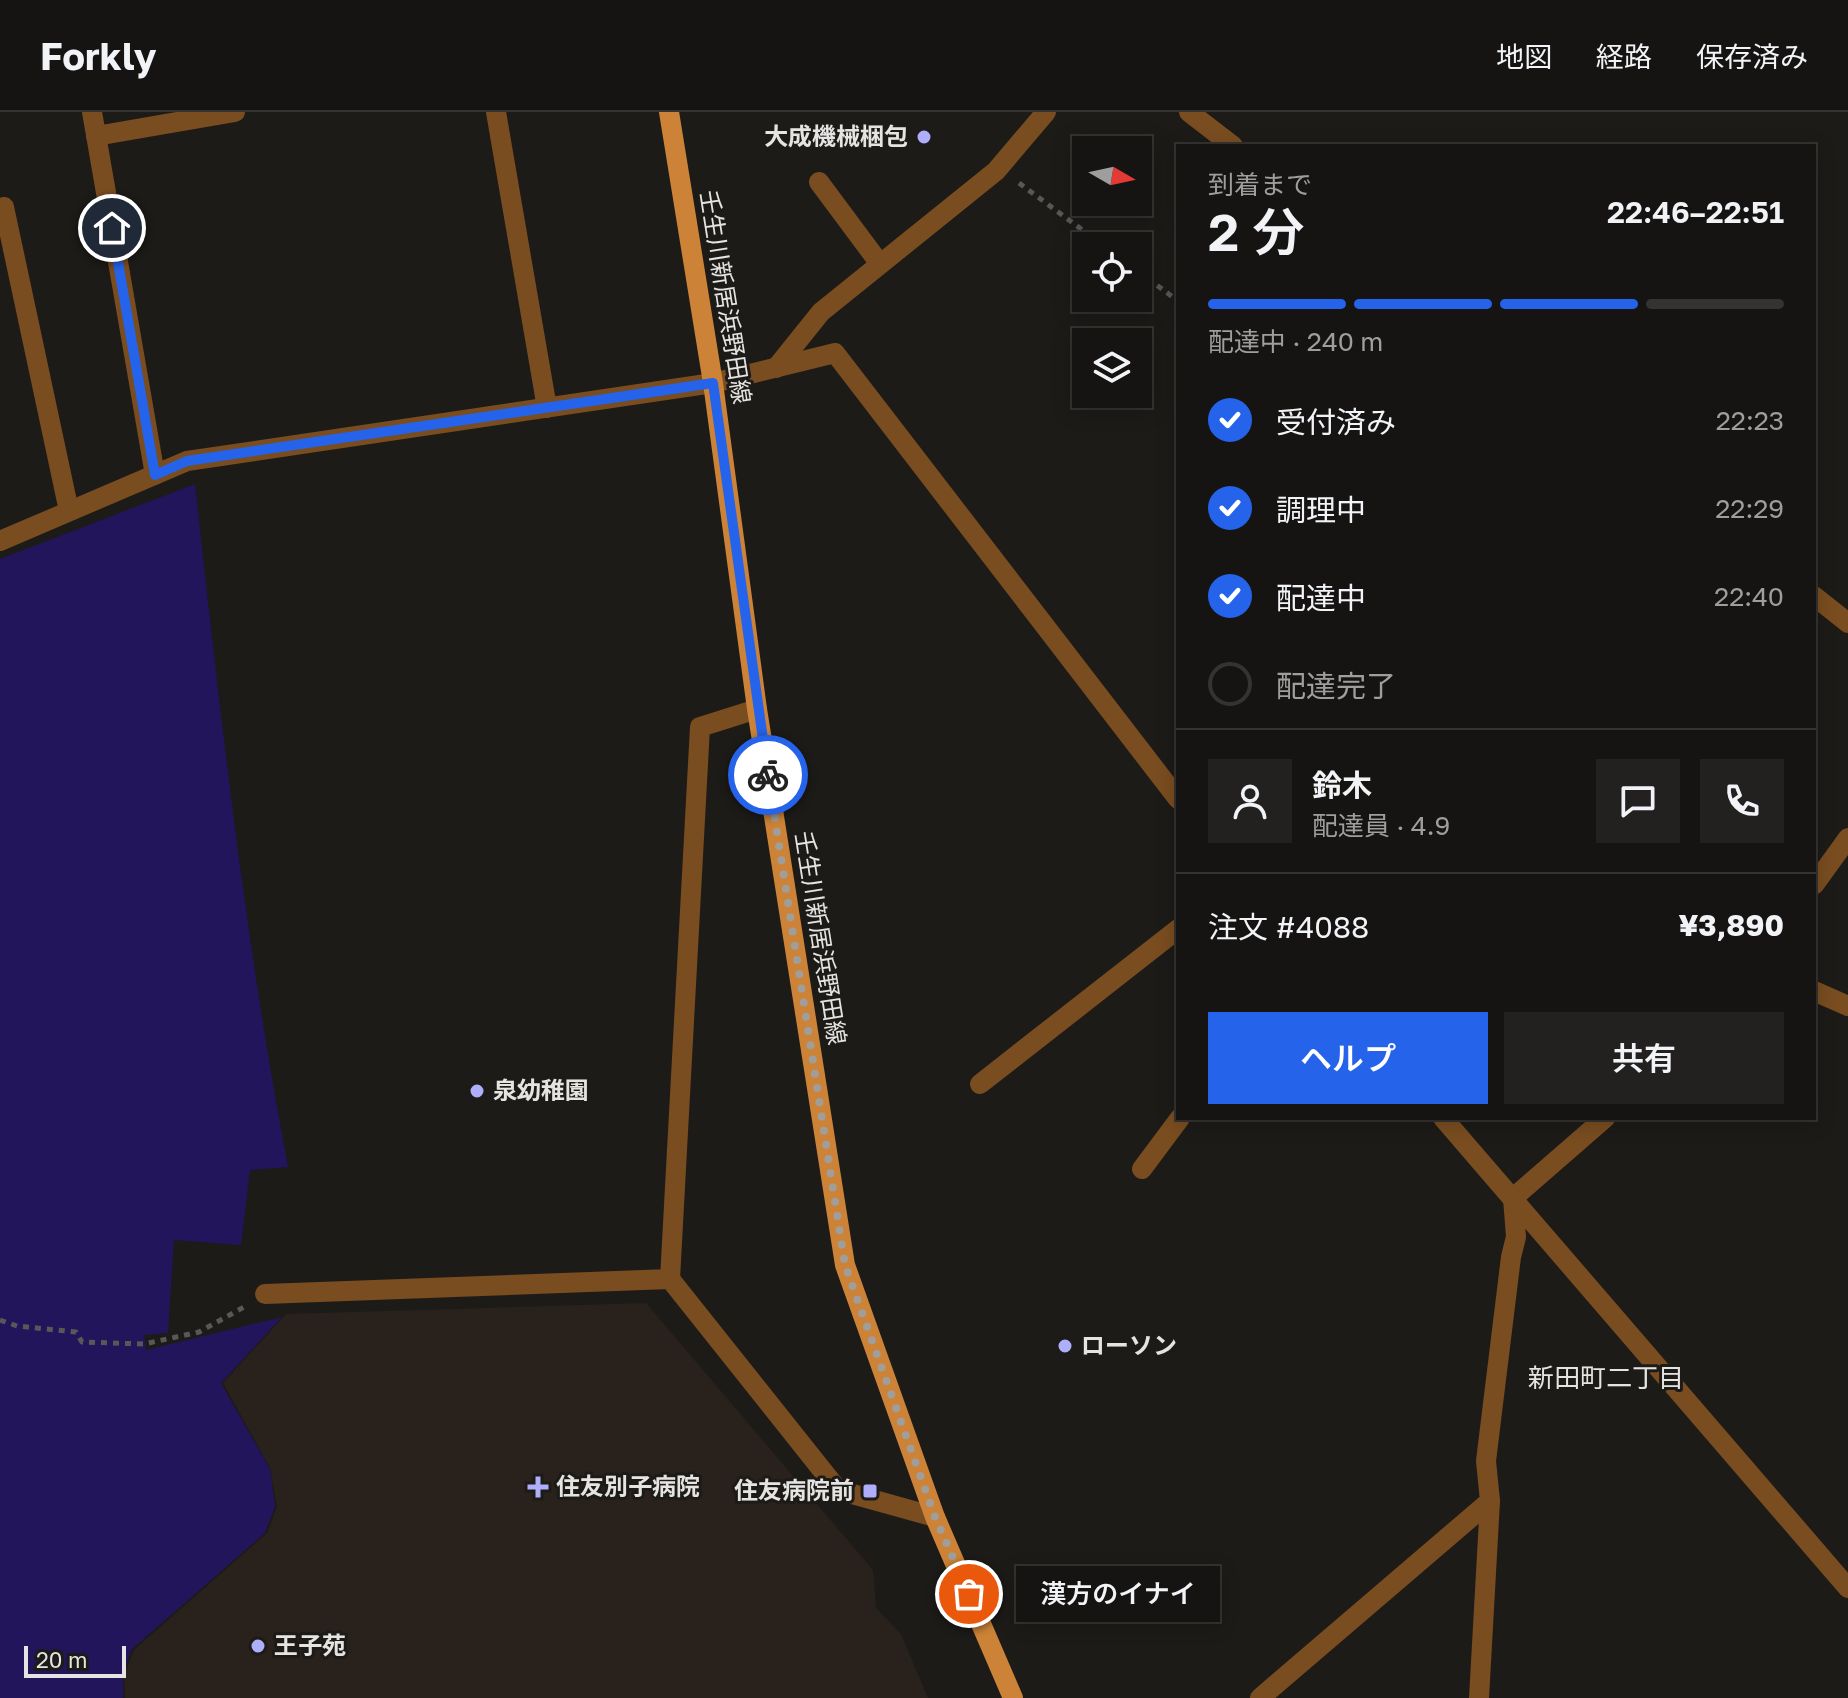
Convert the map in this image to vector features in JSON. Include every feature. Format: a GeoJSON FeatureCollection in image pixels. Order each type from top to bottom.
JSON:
{"type":"FeatureCollection","features":[{"type":"Feature","properties":{"kind":"main road","name":"壬生川新居浜野田線"},"geometry":{"type":"LineString","coordinates":[[669,112],[713,383],[757,709],[845,1265],[935,1517],[1013,1698]]}},
{"type":"Feature","properties":{"kind":"street"},"geometry":{"type":"LineString","coordinates":[[92,112],[155,475]]}},
{"type":"Feature","properties":{"kind":"street"},"geometry":{"type":"LineString","coordinates":[[96,136],[232,112]]}},
{"type":"Feature","properties":{"kind":"street"},"geometry":{"type":"LineString","coordinates":[[496,112],[547,408]]}},
{"type":"Feature","properties":{"kind":"street"},"geometry":{"type":"LineString","coordinates":[[776,368],[821,312],[999,168],[1046,112]]}},
{"type":"Feature","properties":{"kind":"street"},"geometry":{"type":"LineString","coordinates":[[1189,112],[1230,144]]}},
{"type":"Feature","properties":{"kind":"street"},"geometry":{"type":"LineString","coordinates":[[819,182],[880,264]]}},
{"type":"Feature","properties":{"kind":"street"},"geometry":{"type":"LineString","coordinates":[[0,210],[4,207],[69,511]]}},
{"type":"Feature","properties":{"kind":"street"},"geometry":{"type":"LineString","coordinates":[[0,541],[187,461],[713,383],[835,353],[1176,796]]}},
{"type":"Feature","properties":{"kind":"street"},"geometry":{"type":"LineString","coordinates":[[1816,598],[1848,623]]}},
{"type":"Feature","properties":{"kind":"street"},"geometry":{"type":"LineString","coordinates":[[757,709],[700,727],[670,1279],[838,1490],[935,1517]]}},
{"type":"Feature","properties":{"kind":"street"},"geometry":{"type":"LineString","coordinates":[[1816,882],[1848,838]]}},
{"type":"Feature","properties":{"kind":"street"},"geometry":{"type":"LineString","coordinates":[[980,1084],[1176,931]]}},
{"type":"Feature","properties":{"kind":"street"},"geometry":{"type":"LineString","coordinates":[[1816,992],[1848,1006]]}},
{"type":"Feature","properties":{"kind":"street"},"geometry":{"type":"LineString","coordinates":[[1142,1169],[1179,1120]]}},
{"type":"Feature","properties":{"kind":"street"},"geometry":{"type":"LineString","coordinates":[[1445,1120],[1848,1588]]}},
{"type":"Feature","properties":{"kind":"street"},"geometry":{"type":"LineString","coordinates":[[1513,1198],[1603,1120]]}},
{"type":"Feature","properties":{"kind":"street"},"geometry":{"type":"LineString","coordinates":[[1479,1698],[1490,1501],[1486,1461],[1516,1237],[1513,1198]]}},
{"type":"Feature","properties":{"kind":"street"},"geometry":{"type":"LineString","coordinates":[[265,1294],[670,1279]]}},
{"type":"Feature","properties":{"kind":"street"},"geometry":{"type":"LineString","coordinates":[[1260,1698],[1490,1501]]}},
{"type":"Feature","properties":{"kind":"path"},"geometry":{"type":"LineString","coordinates":[[999,168],[1085,232]]}},
{"type":"Feature","properties":{"kind":"path"},"geometry":{"type":"LineString","coordinates":[[1152,282],[1176,300]]}},
{"type":"Feature","properties":{"kind":"path"},"geometry":{"type":"LineString","coordinates":[[0,1320],[17,1326],[76,1332],[82,1342],[144,1344],[199,1332],[265,1294]]}},
{"type":"Feature","properties":{"kind":"shaded area"},"geometry":{"type":"Polygon","coordinates":[[[195,484],[246,912],[288,1167],[250,1170],[241,1245],[174,1240],[168,1333],[144,1335],[146,1350],[282,1317],[221,1383],[270,1469],[275,1507],[265,1533],[131,1650],[123,1676],[123,1698],[0,1698],[0,559],[195,484]]]}},
{"type":"Feature","properties":{"kind":"shaded area","name":"住友別子病院"},"geometry":{"type":"Polygon","coordinates":[[[646,1303],[873,1570],[876,1608],[901,1634],[928,1698],[125,1698],[124,1675],[134,1650],[267,1533],[277,1507],[270,1468],[223,1383],[286,1314],[646,1303]]]}},
{"type":"Feature","properties":{"kind":"way so far"},"geometry":{"type":"LineString","coordinates":[[768,775],[845,1265],[935,1517],[969,1594]]}},
{"type":"Feature","properties":{"kind":"place","name":"大成機械梱包"},"geometry":{"type":"Point","coordinates":[924,137]}},
{"type":"Feature","properties":{"kind":"place","name":"泉幼稚園"},"geometry":{"type":"Point","coordinates":[477,1091]}},
{"type":"Feature","properties":{"kind":"place","name":"ローソン"},"geometry":{"type":"Point","coordinates":[1065,1346]}},
{"type":"Feature","properties":{"kind":"place","name":"住友別子病院"},"geometry":{"type":"Point","coordinates":[538,1487]}},
{"type":"Feature","properties":{"kind":"place","name":"住友病院前"},"geometry":{"type":"Point","coordinates":[870,1491]}},
{"type":"Feature","properties":{"kind":"place","name":"漢方のイナイ"},"geometry":{"type":"Point","coordinates":[969,1594]}},
{"type":"Feature","properties":{"kind":"place","name":"王子苑"},"geometry":{"type":"Point","coordinates":[258,1646]}},
{"type":"Feature","properties":{"kind":"district","name":"新田町二丁目"},"geometry":{"type":"Point","coordinates":[1606,1378]}},
{"type":"Feature","properties":{"kind":"route"},"geometry":{"type":"LineString","coordinates":[[112,228],[155,475],[187,461],[713,383],[768,775]]}}]}
